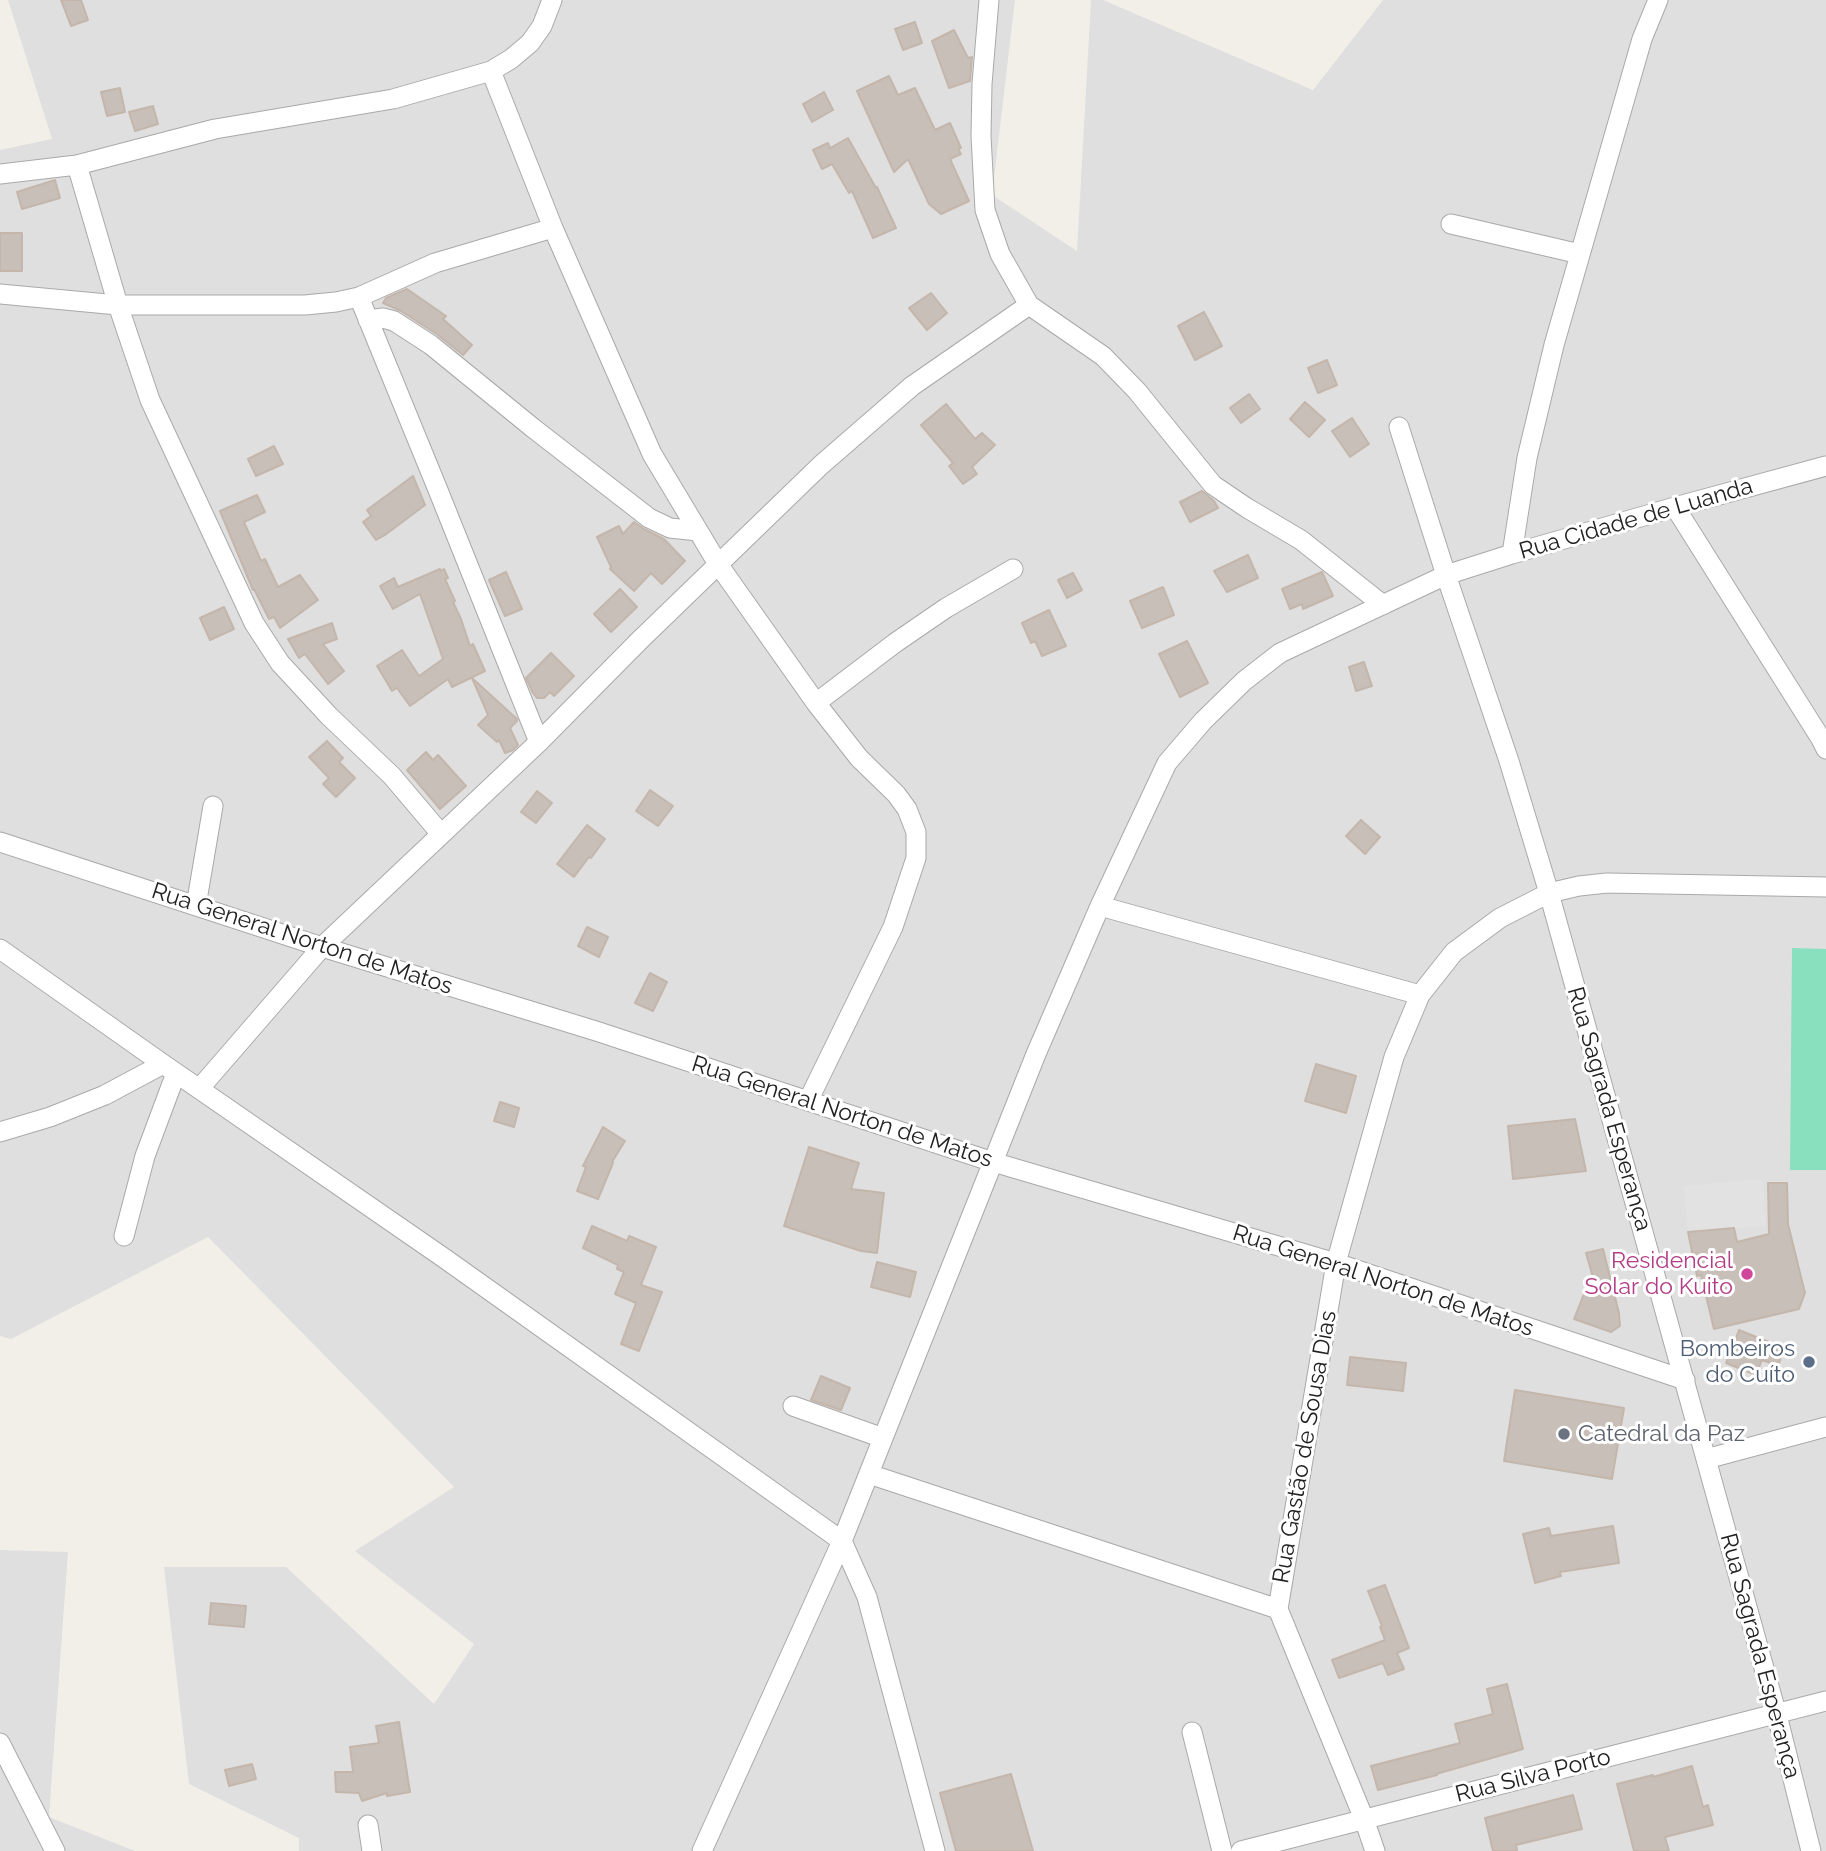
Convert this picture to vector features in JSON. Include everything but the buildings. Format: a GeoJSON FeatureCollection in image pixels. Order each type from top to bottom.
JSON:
{"type":"FeatureCollection","features":[{"type":"Feature","properties":{"kind":"street"},"geometry":{"type":"LineString","coordinates":[[0,174],[78,165],[215,129],[393,99],[491,71],[530,43],[542,26],[552,0]]}},
{"type":"Feature","properties":{"kind":"street"},"geometry":{"type":"LineString","coordinates":[[989,0],[981,136],[985,210],[1000,254],[1030,304],[1103,356],[1137,391],[1213,485],[1301,540],[1383,605]]}},
{"type":"Feature","properties":{"kind":"street"},"geometry":{"type":"LineString","coordinates":[[1512,554],[1527,458],[1553,345],[1642,39],[1658,0]]}},
{"type":"Feature","properties":{"kind":"street"},"geometry":{"type":"LineString","coordinates":[[491,71],[553,228],[652,454],[718,564],[816,703],[859,758],[896,794],[907,809],[916,832],[916,858],[893,927],[808,1101]]}},
{"type":"Feature","properties":{"kind":"street"},"geometry":{"type":"LineString","coordinates":[[78,165],[118,305],[150,400],[254,623],[280,663],[329,716],[392,776],[441,834]]}},
{"type":"Feature","properties":{"kind":"street"},"geometry":{"type":"LineString","coordinates":[[1451,224],[1580,254]]}},
{"type":"Feature","properties":{"kind":"street"},"geometry":{"type":"LineString","coordinates":[[0,294],[118,305],[336,302],[359,297],[435,263],[553,228]]}},
{"type":"Feature","properties":{"kind":"street"},"geometry":{"type":"LineString","coordinates":[[359,297],[539,742]]}},
{"type":"Feature","properties":{"kind":"street"},"geometry":{"type":"LineString","coordinates":[[199,1089],[322,947],[539,742],[821,465],[912,386],[1030,304]]}},
{"type":"Feature","properties":{"kind":"street"},"geometry":{"type":"LineString","coordinates":[[368,320],[383,318],[394,321],[430,345],[649,518],[670,528],[698,531]]}},
{"type":"Feature","properties":{"kind":"street","name":"Rua Sagrada Esperança"},"geometry":{"type":"LineString","coordinates":[[1399,427],[1509,761],[1549,893],[1777,1715],[1811,1851]]}},
{"type":"Feature","properties":{"kind":"street","name":"Rua Cidade de Luanda"},"geometry":{"type":"LineString","coordinates":[[702,1851],[842,1541],[1036,1054],[1100,906],[1167,763],[1203,721],[1244,681],[1280,653],[1446,575],[1675,507],[1826,466]]}},
{"type":"Feature","properties":{"kind":"street"},"geometry":{"type":"LineString","coordinates":[[1675,507],[1826,749]]}},
{"type":"Feature","properties":{"kind":"street"},"geometry":{"type":"LineString","coordinates":[[816,703],[946,608],[1013,569]]}},
{"type":"Feature","properties":{"kind":"street"},"geometry":{"type":"LineString","coordinates":[[196,906],[213,806]]}},
{"type":"Feature","properties":{"kind":"street","name":"Rua General Norton de Matos"},"geometry":{"type":"LineString","coordinates":[[0,842],[322,947],[596,1031],[993,1162],[1336,1263],[1685,1380]]}},
{"type":"Feature","properties":{"kind":"street","name":"Rua Gastão de Sousa Dias"},"geometry":{"type":"LineString","coordinates":[[1375,1851],[1278,1609],[1336,1263],[1394,1057],[1420,995],[1454,953],[1500,918],[1549,893],[1607,883],[1826,887]]}},
{"type":"Feature","properties":{"kind":"street"},"geometry":{"type":"LineString","coordinates":[[1100,906],[1420,995]]}},
{"type":"Feature","properties":{"kind":"street"},"geometry":{"type":"LineString","coordinates":[[0,949],[444,1258],[842,1541],[867,1597],[935,1851]]}},
{"type":"Feature","properties":{"kind":"street"},"geometry":{"type":"LineString","coordinates":[[0,1132],[50,1117],[169,1069]]}},
{"type":"Feature","properties":{"kind":"street"},"geometry":{"type":"LineString","coordinates":[[124,1236],[169,1069]]}},
{"type":"Feature","properties":{"kind":"street"},"geometry":{"type":"LineString","coordinates":[[793,1406],[883,1438]]}},
{"type":"Feature","properties":{"kind":"street"},"geometry":{"type":"LineString","coordinates":[[1706,1459],[1826,1427]]}},
{"type":"Feature","properties":{"kind":"street"},"geometry":{"type":"LineString","coordinates":[[869,1474],[1278,1609]]}},
{"type":"Feature","properties":{"kind":"street","name":"Rua Silva Porto"},"geometry":{"type":"LineString","coordinates":[[1241,1851],[1826,1701]]}},
{"type":"Feature","properties":{"kind":"street"},"geometry":{"type":"LineString","coordinates":[[1192,1732],[1222,1851]]}},
{"type":"Feature","properties":{"kind":"street"},"geometry":{"type":"LineString","coordinates":[[0,1743],[55,1851]]}},
{"type":"Feature","properties":{"kind":"street"},"geometry":{"type":"LineString","coordinates":[[368,1825],[372,1851]]}},
{"type":"Feature","properties":{"kind":"shaded area"},"geometry":{"type":"Polygon","coordinates":[[[8,0],[1015,0],[992,195],[1077,251],[1091,0],[1103,0],[1313,90],[1383,0],[1826,0],[1826,1851],[299,1851],[299,1838],[189,1784],[164,1567],[286,1567],[434,1704],[474,1644],[355,1551],[454,1487],[208,1237],[11,1339],[0,1336],[0,150],[52,139],[8,0]]]}},
{"type":"Feature","properties":{"kind":"shaded area"},"geometry":{"type":"Polygon","coordinates":[[[1762,1179],[1766,1226],[1688,1232],[1684,1186],[1762,1179]]]}},
{"type":"Feature","properties":{"kind":"shaded area"},"geometry":{"type":"Polygon","coordinates":[[[0,1550],[68,1552],[49,1817],[135,1851],[0,1851],[0,1550]]]}},
{"type":"Feature","properties":{"kind":"green space"},"geometry":{"type":"Polygon","coordinates":[[[1792,948],[1826,949],[1826,1170],[1790,1170],[1792,948]]]}},
{"type":"Feature","properties":{"kind":"place","name":"Residencial Solar do Kuito"},"geometry":{"type":"Point","coordinates":[1747,1274]}},
{"type":"Feature","properties":{"kind":"place","name":"Bombeiros do Cuíto"},"geometry":{"type":"Point","coordinates":[1809,1362]}},
{"type":"Feature","properties":{"kind":"place","name":"Catedral da Paz"},"geometry":{"type":"Point","coordinates":[1564,1434]}}]}
